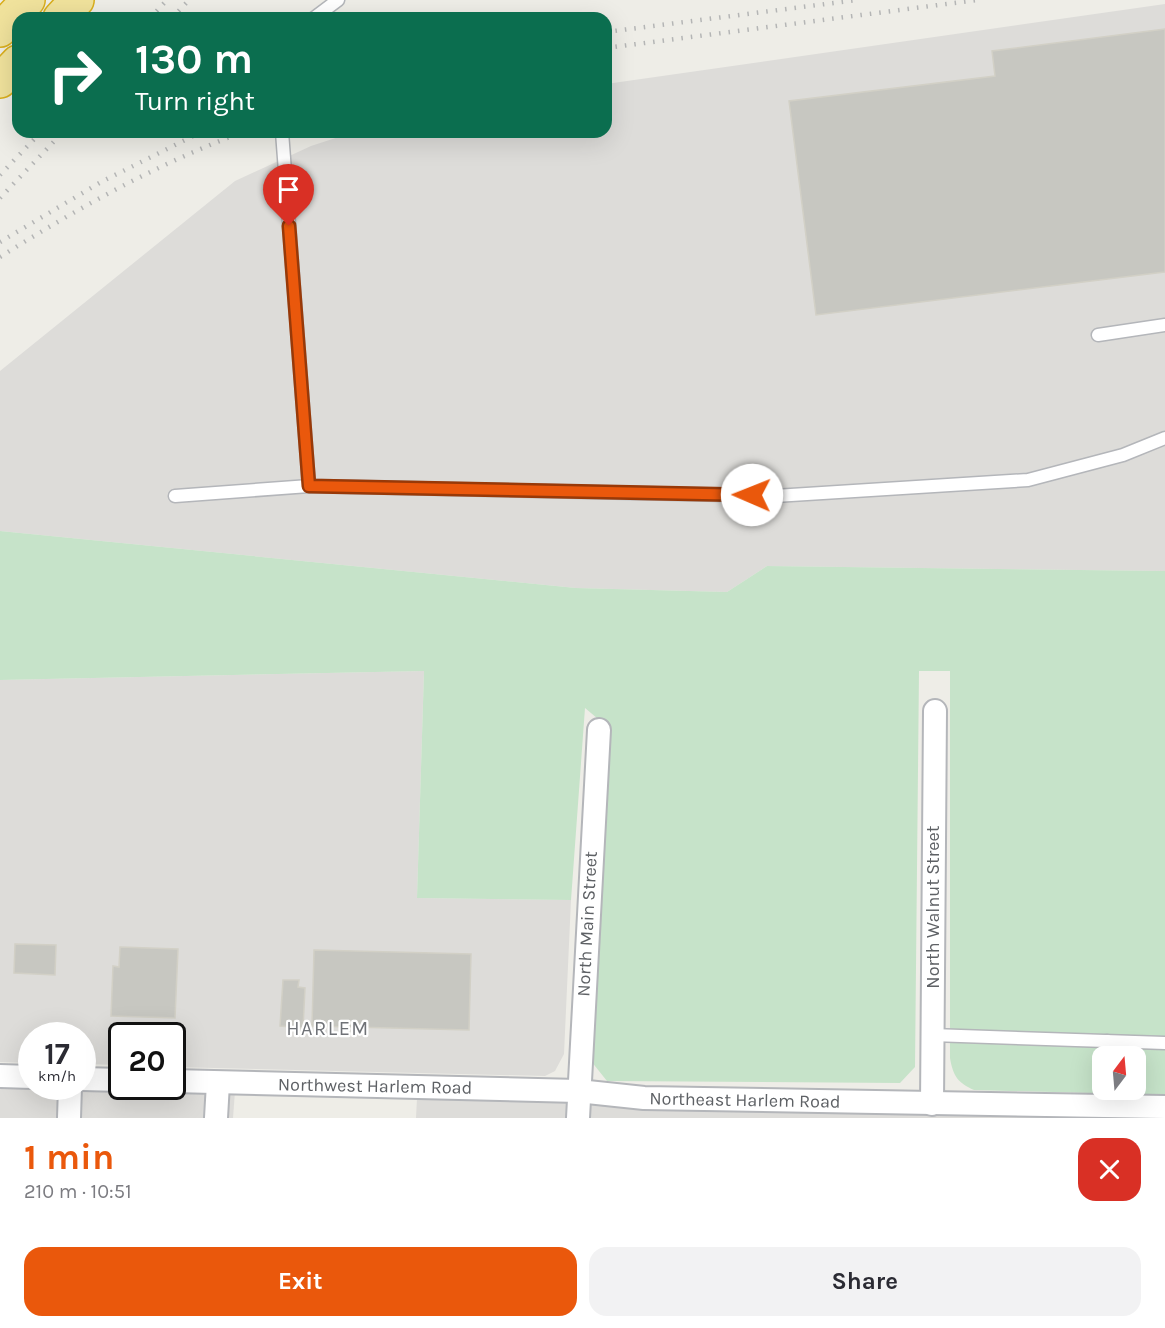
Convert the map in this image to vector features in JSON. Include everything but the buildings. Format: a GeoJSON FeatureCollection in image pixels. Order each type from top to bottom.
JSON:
{"type":"FeatureCollection","features":[{"type":"Feature","properties":{"kind":"highway"},"geometry":{"type":"LineString","coordinates":[[17,12],[28,0]]}},
{"type":"Feature","properties":{"kind":"highway"},"geometry":{"type":"LineString","coordinates":[[66,12],[77,0]]}},
{"type":"Feature","properties":{"kind":"highway"},"geometry":{"type":"LineString","coordinates":[[0,30],[12,17]]}},
{"type":"Feature","properties":{"kind":"highway"},"geometry":{"type":"LineString","coordinates":[[0,81],[12,68]]}},
{"type":"Feature","properties":{"kind":"street","name":"North Walnut Street"},"geometry":{"type":"LineString","coordinates":[[932,1104],[935,711]]}},
{"type":"Feature","properties":{"kind":"street","name":"North Main Street"},"geometry":{"type":"LineString","coordinates":[[578,1118],[599,730]]}},
{"type":"Feature","properties":{"kind":"street"},"geometry":{"type":"LineString","coordinates":[[0,1076],[18,1077]]}},
{"type":"Feature","properties":{"kind":"street","name":"Northwest Harlem Road"},"geometry":{"type":"LineString","coordinates":[[186,1082],[578,1091]]}},
{"type":"Feature","properties":{"kind":"street"},"geometry":{"type":"LineString","coordinates":[[216,1118],[218,1083]]}},
{"type":"Feature","properties":{"kind":"street","name":"Northeast Harlem Road"},"geometry":{"type":"LineString","coordinates":[[578,1091],[645,1098],[932,1104],[1092,1097]]}},
{"type":"Feature","properties":{"kind":"street"},"geometry":{"type":"LineString","coordinates":[[69,1118],[70,1100]]}},
{"type":"Feature","properties":{"kind":"street","name":"Northeast Harlem Road"},"geometry":{"type":"LineString","coordinates":[[1122,1100],[1165,1107]]}},
{"type":"Feature","properties":{"kind":"lane"},"geometry":{"type":"LineString","coordinates":[[322,12],[338,0]]}},
{"type":"Feature","properties":{"kind":"lane"},"geometry":{"type":"LineString","coordinates":[[282,138],[309,486]]}},
{"type":"Feature","properties":{"kind":"lane"},"geometry":{"type":"LineString","coordinates":[[1098,335],[1165,326]]}},
{"type":"Feature","properties":{"kind":"lane"},"geometry":{"type":"LineString","coordinates":[[175,496],[309,486],[776,496],[1028,480],[1123,454],[1165,438]]}},
{"type":"Feature","properties":{"kind":"lane"},"geometry":{"type":"LineString","coordinates":[[932,1035],[1165,1043]]}},
{"type":"Feature","properties":{"kind":"lane"},"geometry":{"type":"LineString","coordinates":[[1107,1041],[1107,1046]]}},
{"type":"Feature","properties":{"kind":"shaded area"},"geometry":{"type":"Polygon","coordinates":[[[1165,4],[1165,571],[767,566],[727,592],[576,588],[0,531],[0,371],[235,181],[311,146],[336,138],[612,138],[612,83],[1165,4]]]}},
{"type":"Feature","properties":{"kind":"shaded area"},"geometry":{"type":"Polygon","coordinates":[[[424,671],[417,898],[571,900],[564,1054],[555,1071],[545,1076],[186,1067],[186,1022],[108,1022],[108,1065],[96,1064],[96,1022],[18,1022],[18,1063],[0,1062],[0,680],[424,671]]]}},
{"type":"Feature","properties":{"kind":"shaded area"},"geometry":{"type":"Polygon","coordinates":[[[0,1086],[18,1086],[18,1100],[96,1100],[96,1088],[108,1088],[108,1100],[186,1100],[186,1090],[235,1091],[233,1118],[0,1118],[0,1086]]]}},
{"type":"Feature","properties":{"kind":"shaded area"},"geometry":{"type":"Polygon","coordinates":[[[417,1098],[535,1099],[625,1106],[1072,1118],[416,1118],[417,1098]]]}},
{"type":"Feature","properties":{"kind":"green space"},"geometry":{"type":"Polygon","coordinates":[[[0,531],[576,588],[727,592],[767,566],[1165,571],[1165,1095],[1146,1095],[1146,1046],[1092,1046],[1092,1093],[974,1090],[960,1082],[955,1074],[950,1058],[950,671],[919,671],[915,1067],[900,1083],[607,1081],[591,1061],[610,729],[585,708],[571,900],[417,898],[424,671],[0,680],[0,531]]]}},
{"type":"Feature","properties":{"kind":"railway"},"geometry":{"type":"LineString","coordinates":[[156,12],[167,0]]}},
{"type":"Feature","properties":{"kind":"railway"},"geometry":{"type":"LineString","coordinates":[[178,12],[189,0]]}},
{"type":"Feature","properties":{"kind":"railway"},"geometry":{"type":"LineString","coordinates":[[612,31],[857,0]]}},
{"type":"Feature","properties":{"kind":"railway"},"geometry":{"type":"LineString","coordinates":[[612,47],[977,0]]}},
{"type":"Feature","properties":{"kind":"railway"},"geometry":{"type":"LineString","coordinates":[[0,175],[35,138]]}},
{"type":"Feature","properties":{"kind":"railway"},"geometry":{"type":"LineString","coordinates":[[0,198],[57,138]]}},
{"type":"Feature","properties":{"kind":"railway"},"geometry":{"type":"LineString","coordinates":[[0,242],[101,182],[189,138]]}},
{"type":"Feature","properties":{"kind":"railway"},"geometry":{"type":"LineString","coordinates":[[0,257],[118,188],[228,138]]}},
{"type":"Feature","properties":{"kind":"district","name":"HARLEM"},"geometry":{"type":"Point","coordinates":[328,1028]}},
{"type":"Feature","properties":{"kind":"route"},"geometry":{"type":"LineString","coordinates":[[289,226],[309,486],[752,495]]}}]}
